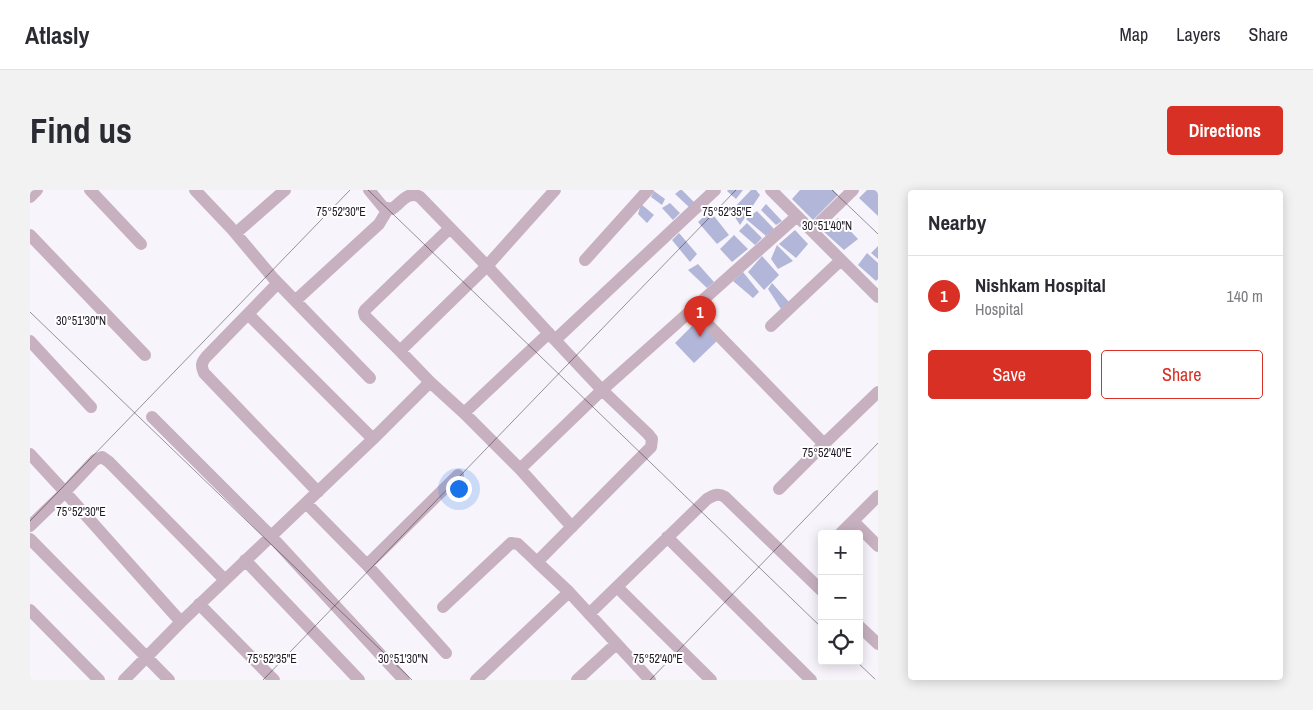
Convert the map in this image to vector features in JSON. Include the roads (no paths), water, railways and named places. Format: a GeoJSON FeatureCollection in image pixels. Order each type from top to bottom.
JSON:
{"type":"FeatureCollection","features":[{"type":"Feature","properties":{"kind":"street"},"geometry":{"type":"LineString","coordinates":[[30,196],[37,190]]}},
{"type":"Feature","properties":{"kind":"street"},"geometry":{"type":"LineString","coordinates":[[90,190],[141,244]]}},
{"type":"Feature","properties":{"kind":"street"},"geometry":{"type":"LineString","coordinates":[[195,190],[278,283],[370,378]]}},
{"type":"Feature","properties":{"kind":"street"},"geometry":{"type":"LineString","coordinates":[[236,234],[284,190]]}},
{"type":"Feature","properties":{"kind":"street"},"geometry":{"type":"LineString","coordinates":[[369,190],[383,207],[388,209],[394,208],[409,195],[416,194],[420,197],[488,266],[602,390],[652,439],[651,447],[638,462],[537,562]]}},
{"type":"Feature","properties":{"kind":"street"},"geometry":{"type":"LineString","coordinates":[[400,351],[488,266],[556,190]]}},
{"type":"Feature","properties":{"kind":"street"},"geometry":{"type":"LineString","coordinates":[[585,260],[648,190]]}},
{"type":"Feature","properties":{"kind":"street"},"geometry":{"type":"LineString","coordinates":[[464,413],[715,190]]}},
{"type":"Feature","properties":{"kind":"street"},"geometry":{"type":"LineString","coordinates":[[771,190],[877,293]]}},
{"type":"Feature","properties":{"kind":"street"},"geometry":{"type":"LineString","coordinates":[[812,230],[853,190]]}},
{"type":"Feature","properties":{"kind":"street"},"geometry":{"type":"LineString","coordinates":[[295,301],[379,224],[388,209]]}},
{"type":"Feature","properties":{"kind":"street"},"geometry":{"type":"LineString","coordinates":[[520,469],[602,390],[797,216]]}},
{"type":"Feature","properties":{"kind":"street"},"geometry":{"type":"LineString","coordinates":[[450,228],[365,310],[365,316],[520,469],[572,527]]}},
{"type":"Feature","properties":{"kind":"street"},"geometry":{"type":"LineString","coordinates":[[30,235],[145,355]]}},
{"type":"Feature","properties":{"kind":"street"},"geometry":{"type":"LineString","coordinates":[[771,326],[841,260]]}},
{"type":"Feature","properties":{"kind":"street"},"geometry":{"type":"LineString","coordinates":[[278,283],[206,357],[202,362],[202,368],[204,373],[318,492]]}},
{"type":"Feature","properties":{"kind":"street"},"geometry":{"type":"LineString","coordinates":[[693,309],[824,444]]}},
{"type":"Feature","properties":{"kind":"street"},"geometry":{"type":"LineString","coordinates":[[248,314],[374,439]]}},
{"type":"Feature","properties":{"kind":"street"},"geometry":{"type":"LineString","coordinates":[[30,341],[91,407]]}},
{"type":"Feature","properties":{"kind":"street"},"geometry":{"type":"LineString","coordinates":[[124,680],[199,604],[374,439],[430,382]]}},
{"type":"Feature","properties":{"kind":"street"},"geometry":{"type":"LineString","coordinates":[[779,489],[878,392]]}},
{"type":"Feature","properties":{"kind":"street"},"geometry":{"type":"LineString","coordinates":[[152,417],[271,536],[404,680]]}},
{"type":"Feature","properties":{"kind":"street"},"geometry":{"type":"LineString","coordinates":[[30,454],[181,622]]}},
{"type":"Feature","properties":{"kind":"street"},"geometry":{"type":"LineString","coordinates":[[30,526],[95,460],[102,457],[225,580]]}},
{"type":"Feature","properties":{"kind":"street"},"geometry":{"type":"LineString","coordinates":[[367,565],[458,475]]}},
{"type":"Feature","properties":{"kind":"street"},"geometry":{"type":"LineString","coordinates":[[589,614],[707,499],[720,494],[818,587]]}},
{"type":"Feature","properties":{"kind":"street"},"geometry":{"type":"LineString","coordinates":[[844,530],[878,496]]}},
{"type":"Feature","properties":{"kind":"street"},"geometry":{"type":"LineString","coordinates":[[306,503],[367,565],[446,653]]}},
{"type":"Feature","properties":{"kind":"street"},"geometry":{"type":"LineString","coordinates":[[853,521],[878,546]]}},
{"type":"Feature","properties":{"kind":"street"},"geometry":{"type":"LineString","coordinates":[[667,537],[812,680]]}},
{"type":"Feature","properties":{"kind":"street"},"geometry":{"type":"LineString","coordinates":[[30,539],[145,658],[169,680]]}},
{"type":"Feature","properties":{"kind":"street"},"geometry":{"type":"LineString","coordinates":[[443,607],[511,543],[518,544],[569,592],[650,680]]}},
{"type":"Feature","properties":{"kind":"street"},"geometry":{"type":"LineString","coordinates":[[245,560],[360,680]]}},
{"type":"Feature","properties":{"kind":"street"},"geometry":{"type":"LineString","coordinates":[[617,587],[711,680]]}},
{"type":"Feature","properties":{"kind":"street"},"geometry":{"type":"LineString","coordinates":[[476,680],[569,592]]}},
{"type":"Feature","properties":{"kind":"street"},"geometry":{"type":"LineString","coordinates":[[199,604],[274,680]]}},
{"type":"Feature","properties":{"kind":"street"},"geometry":{"type":"LineString","coordinates":[[30,610],[99,680]]}},
{"type":"Feature","properties":{"kind":"street"},"geometry":{"type":"LineString","coordinates":[[863,630],[878,644]]}},
{"type":"Feature","properties":{"kind":"street"},"geometry":{"type":"LineString","coordinates":[[577,680],[616,644]]}},
{"type":"Feature","properties":{"kind":"place","name":"Nishkam Hospital"},"geometry":{"type":"Point","coordinates":[700,337]}}]}
